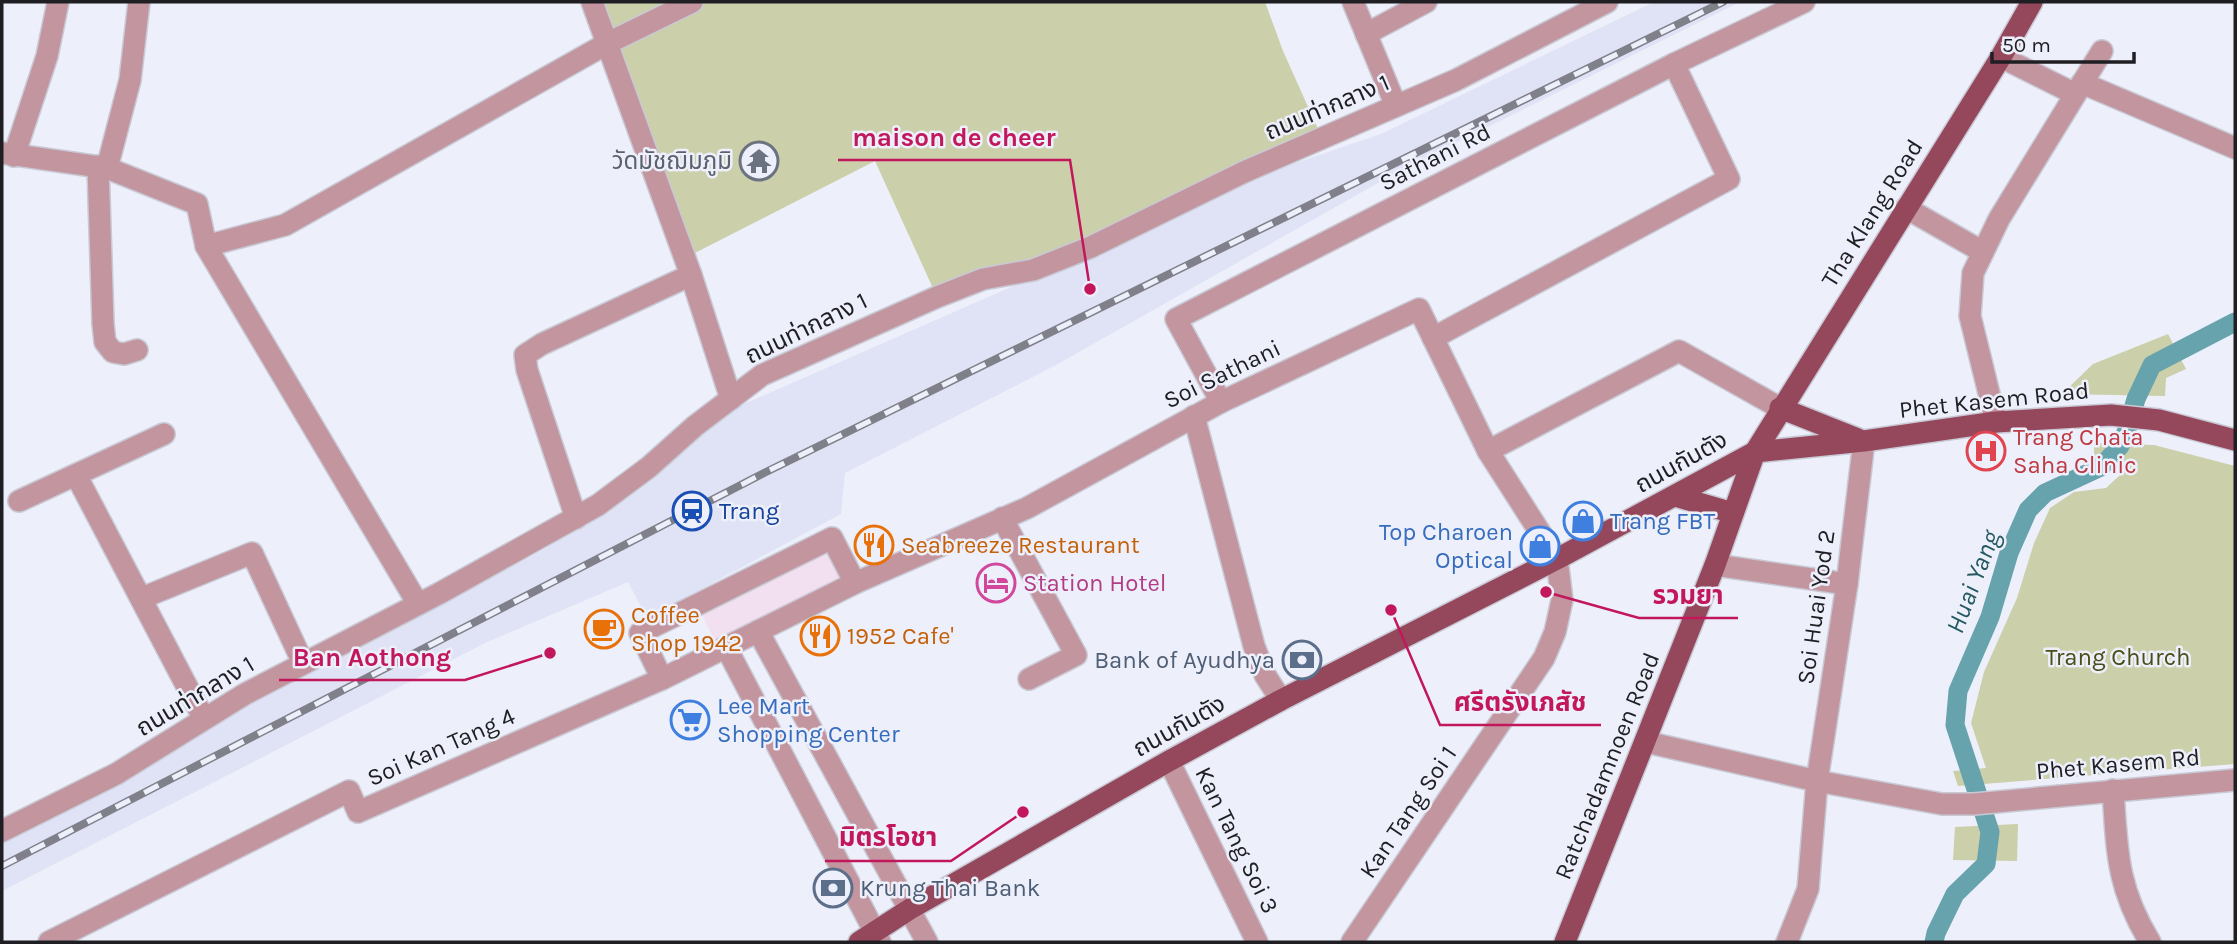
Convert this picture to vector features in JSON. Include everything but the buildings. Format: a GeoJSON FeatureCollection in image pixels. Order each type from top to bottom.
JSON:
{"type":"FeatureCollection","features":[{"type":"Feature","properties":{"kind":"main road","name":"Tha Klang Road"},"geometry":{"type":"LineString","coordinates":[[1755,452],[2001,57],[2032,2]]}},
{"type":"Feature","properties":{"kind":"main road"},"geometry":{"type":"LineString","coordinates":[[1780,408],[1864,441]]}},
{"type":"Feature","properties":{"kind":"main road","name":"Phet Kasem Road"},"geometry":{"type":"LineString","coordinates":[[1755,452],[1864,441],[1996,422],[2111,415],[2160,419],[2235,440]]}},
{"type":"Feature","properties":{"kind":"main road","name":"ถนนกันตัง"},"geometry":{"type":"LineString","coordinates":[[872,939],[911,909],[1169,761],[1281,700],[1557,559],[1755,452]]}},
{"type":"Feature","properties":{"kind":"main road","name":"Ratchadamnoen Road"},"geometry":{"type":"LineString","coordinates":[[1564,942],[1646,743],[1715,565],[1755,452]]}},
{"type":"Feature","properties":{"kind":"main road"},"geometry":{"type":"LineString","coordinates":[[1675,496],[1733,513]]}},
{"type":"Feature","properties":{"kind":"street"},"geometry":{"type":"LineString","coordinates":[[58,2],[47,56],[8,155],[103,167],[197,204],[206,246],[418,604]]}},
{"type":"Feature","properties":{"kind":"street"},"geometry":{"type":"LineString","coordinates":[[137,351],[124,354],[113,352],[105,342],[103,167],[130,80],[139,2]]}},
{"type":"Feature","properties":{"kind":"street"},"geometry":{"type":"LineString","coordinates":[[592,2],[691,275],[731,399]]}},
{"type":"Feature","properties":{"kind":"street"},"geometry":{"type":"LineString","coordinates":[[206,246],[285,225],[608,43],[692,2]]}},
{"type":"Feature","properties":{"kind":"street"},"geometry":{"type":"LineString","coordinates":[[1353,2],[1396,106]]}},
{"type":"Feature","properties":{"kind":"street"},"geometry":{"type":"LineString","coordinates":[[1366,34],[1426,2]]}},
{"type":"Feature","properties":{"kind":"street","name":"ถนนท่ากลาง 1"},"geometry":{"type":"LineString","coordinates":[[2,831],[116,774],[245,694],[418,604],[598,505],[762,375],[921,303],[983,279],[1033,270],[1091,247],[1244,172],[1456,80],[1607,2]]}},
{"type":"Feature","properties":{"kind":"street","name":"Sathani Rd"},"geometry":{"type":"LineString","coordinates":[[1221,402],[1176,318],[1674,64],[1804,2]]}},
{"type":"Feature","properties":{"kind":"street"},"geometry":{"type":"LineString","coordinates":[[1996,422],[1970,316],[1973,273],[1998,219],[2102,51]]}},
{"type":"Feature","properties":{"kind":"street"},"geometry":{"type":"LineString","coordinates":[[2001,57],[2235,148]]}},
{"type":"Feature","properties":{"kind":"street"},"geometry":{"type":"LineString","coordinates":[[1433,338],[1729,179],[1674,64]]}},
{"type":"Feature","properties":{"kind":"street"},"geometry":{"type":"LineString","coordinates":[[1906,208],[1983,251]]}},
{"type":"Feature","properties":{"kind":"street"},"geometry":{"type":"LineString","coordinates":[[576,517],[527,370],[525,355],[542,344],[691,275]]}},
{"type":"Feature","properties":{"kind":"street","name":"Soi Sathani"},"geometry":{"type":"LineString","coordinates":[[793,614],[855,583],[1027,508],[1221,402],[1419,309],[1488,451],[1557,559]]}},
{"type":"Feature","properties":{"kind":"street"},"geometry":{"type":"LineString","coordinates":[[1488,451],[1678,351],[1780,408]]}},
{"type":"Feature","properties":{"kind":"street"},"geometry":{"type":"LineString","coordinates":[[1194,416],[1254,646],[1265,675],[1281,700]]}},
{"type":"Feature","properties":{"kind":"street"},"geometry":{"type":"LineString","coordinates":[[19,501],[164,434]]}},
{"type":"Feature","properties":{"kind":"street","name":"Soi Huai Yod 2"},"geometry":{"type":"LineString","coordinates":[[1787,942],[1808,889],[1817,781],[1847,584],[1864,441]]}},
{"type":"Feature","properties":{"kind":"street"},"geometry":{"type":"LineString","coordinates":[[76,475],[204,719]]}},
{"type":"Feature","properties":{"kind":"street"},"geometry":{"type":"LineString","coordinates":[[1002,518],[1076,655],[1029,678]]}},
{"type":"Feature","properties":{"kind":"street"},"geometry":{"type":"LineString","coordinates":[[662,679],[640,633],[688,609],[832,538],[855,583]]}},
{"type":"Feature","properties":{"kind":"street"},"geometry":{"type":"LineString","coordinates":[[142,598],[252,553],[303,663]]}},
{"type":"Feature","properties":{"kind":"street","name":"Kan Tang Soi 1"},"geometry":{"type":"LineString","coordinates":[[1352,942],[1544,658],[1555,632],[1562,600],[1557,559]]}},
{"type":"Feature","properties":{"kind":"street"},"geometry":{"type":"LineString","coordinates":[[1715,565],[1847,584]]}},
{"type":"Feature","properties":{"kind":"street","name":"Soi Kan Tang 4"},"geometry":{"type":"LineString","coordinates":[[49,942],[349,791],[358,811],[662,679],[793,614]]}},
{"type":"Feature","properties":{"kind":"street"},"geometry":{"type":"LineString","coordinates":[[758,631],[927,942]]}},
{"type":"Feature","properties":{"kind":"street"},"geometry":{"type":"LineString","coordinates":[[726,647],[872,939]]}},
{"type":"Feature","properties":{"kind":"street","name":"Phet Kasem Rd"},"geometry":{"type":"LineString","coordinates":[[1646,743],[1817,781],[1942,804],[1974,804],[2235,780]]}},
{"type":"Feature","properties":{"kind":"street","name":"Kan Tang Soi 3"},"geometry":{"type":"LineString","coordinates":[[1169,761],[1257,942]]}},
{"type":"Feature","properties":{"kind":"street"},"geometry":{"type":"LineString","coordinates":[[2113,790],[2118,865],[2138,922],[2150,942]]}},
{"type":"Feature","properties":{"kind":"shaded area"},"geometry":{"type":"Polygon","coordinates":[[[1654,2],[1740,2],[1401,170],[1056,365],[845,473],[841,514],[647,618],[628,582],[485,643],[2,891],[2,843],[48,820],[223,718],[545,549],[735,408],[1287,166],[1381,134],[1654,2]]]}},
{"type":"Feature","properties":{"kind":"shaded area"},"geometry":{"type":"Polygon","coordinates":[[[831,551],[843,578],[715,641],[700,611],[831,551]]]}},
{"type":"Feature","properties":{"kind":"green space"},"geometry":{"type":"Polygon","coordinates":[[[592,2],[1265,2],[1283,51],[1322,138],[1097,244],[937,297],[875,161],[685,258],[592,2]]]}},
{"type":"Feature","properties":{"kind":"green space"},"geometry":{"type":"Polygon","coordinates":[[[2168,334],[2186,369],[2166,378],[2165,396],[2062,394],[2093,364],[2168,334]]]}},
{"type":"Feature","properties":{"kind":"green space","name":"Trang Church"},"geometry":{"type":"Polygon","coordinates":[[[2094,443],[2154,445],[2235,466],[2235,764],[1958,786],[1953,771],[1986,768],[1971,723],[1984,672],[2017,598],[2034,543],[2050,508],[2074,492],[2106,488],[2134,462],[2094,460],[2094,443]]]}},
{"type":"Feature","properties":{"kind":"green space"},"geometry":{"type":"Polygon","coordinates":[[[2018,824],[2017,861],[1953,860],[1955,827],[2018,824]]]}},
{"type":"Feature","properties":{"kind":"waterway","name":"Huai Yang"},"geometry":{"type":"LineString","coordinates":[[1934,942],[1955,894],[1986,864],[1990,832],[1955,725],[1958,691],[1990,617],[2009,553],[2028,510],[2045,493],[2101,467],[2120,446],[2136,399],[2152,365],[2235,322]]}},
{"type":"Feature","properties":{"kind":"railway"},"geometry":{"type":"LineString","coordinates":[[2,866],[766,472],[1723,2]]}},
{"type":"Feature","properties":{"kind":"place","name":"วัดมัชฌิมภูมิ"},"geometry":{"type":"Point","coordinates":[759,161]}},
{"type":"Feature","properties":{"kind":"place","name":"maison de cheer"},"geometry":{"type":"Point","coordinates":[1090,289]}},
{"type":"Feature","properties":{"kind":"place","name":"Trang Chata Saha Clinic"},"geometry":{"type":"Point","coordinates":[1986,451]}},
{"type":"Feature","properties":{"kind":"place","name":"Trang"},"geometry":{"type":"Point","coordinates":[692,511]}},
{"type":"Feature","properties":{"kind":"place","name":"Trang FBT"},"geometry":{"type":"Point","coordinates":[1583,521]}},
{"type":"Feature","properties":{"kind":"place","name":"Seabreeze Restaurant"},"geometry":{"type":"Point","coordinates":[874,545]}},
{"type":"Feature","properties":{"kind":"place","name":"Top Charoen Optical"},"geometry":{"type":"Point","coordinates":[1540,546]}},
{"type":"Feature","properties":{"kind":"place","name":"Station Hotel"},"geometry":{"type":"Point","coordinates":[996,583]}},
{"type":"Feature","properties":{"kind":"place","name":"รวมยา"},"geometry":{"type":"Point","coordinates":[1546,592]}},
{"type":"Feature","properties":{"kind":"place","name":"ศรีตรังเภสัช"},"geometry":{"type":"Point","coordinates":[1391,610]}},
{"type":"Feature","properties":{"kind":"place","name":"Coffee Shop 1942"},"geometry":{"type":"Point","coordinates":[604,629]}},
{"type":"Feature","properties":{"kind":"place","name":"1952 Cafe'"},"geometry":{"type":"Point","coordinates":[820,636]}},
{"type":"Feature","properties":{"kind":"place","name":"Ban Aothong"},"geometry":{"type":"Point","coordinates":[550,653]}},
{"type":"Feature","properties":{"kind":"place","name":"Bank of Ayudhya"},"geometry":{"type":"Point","coordinates":[1302,660]}},
{"type":"Feature","properties":{"kind":"place","name":"Lee Mart Shopping Center"},"geometry":{"type":"Point","coordinates":[690,720]}},
{"type":"Feature","properties":{"kind":"place","name":"มิตรโอชา"},"geometry":{"type":"Point","coordinates":[1023,812]}},
{"type":"Feature","properties":{"kind":"place","name":"Krung Thai Bank"},"geometry":{"type":"Point","coordinates":[833,888]}}]}
